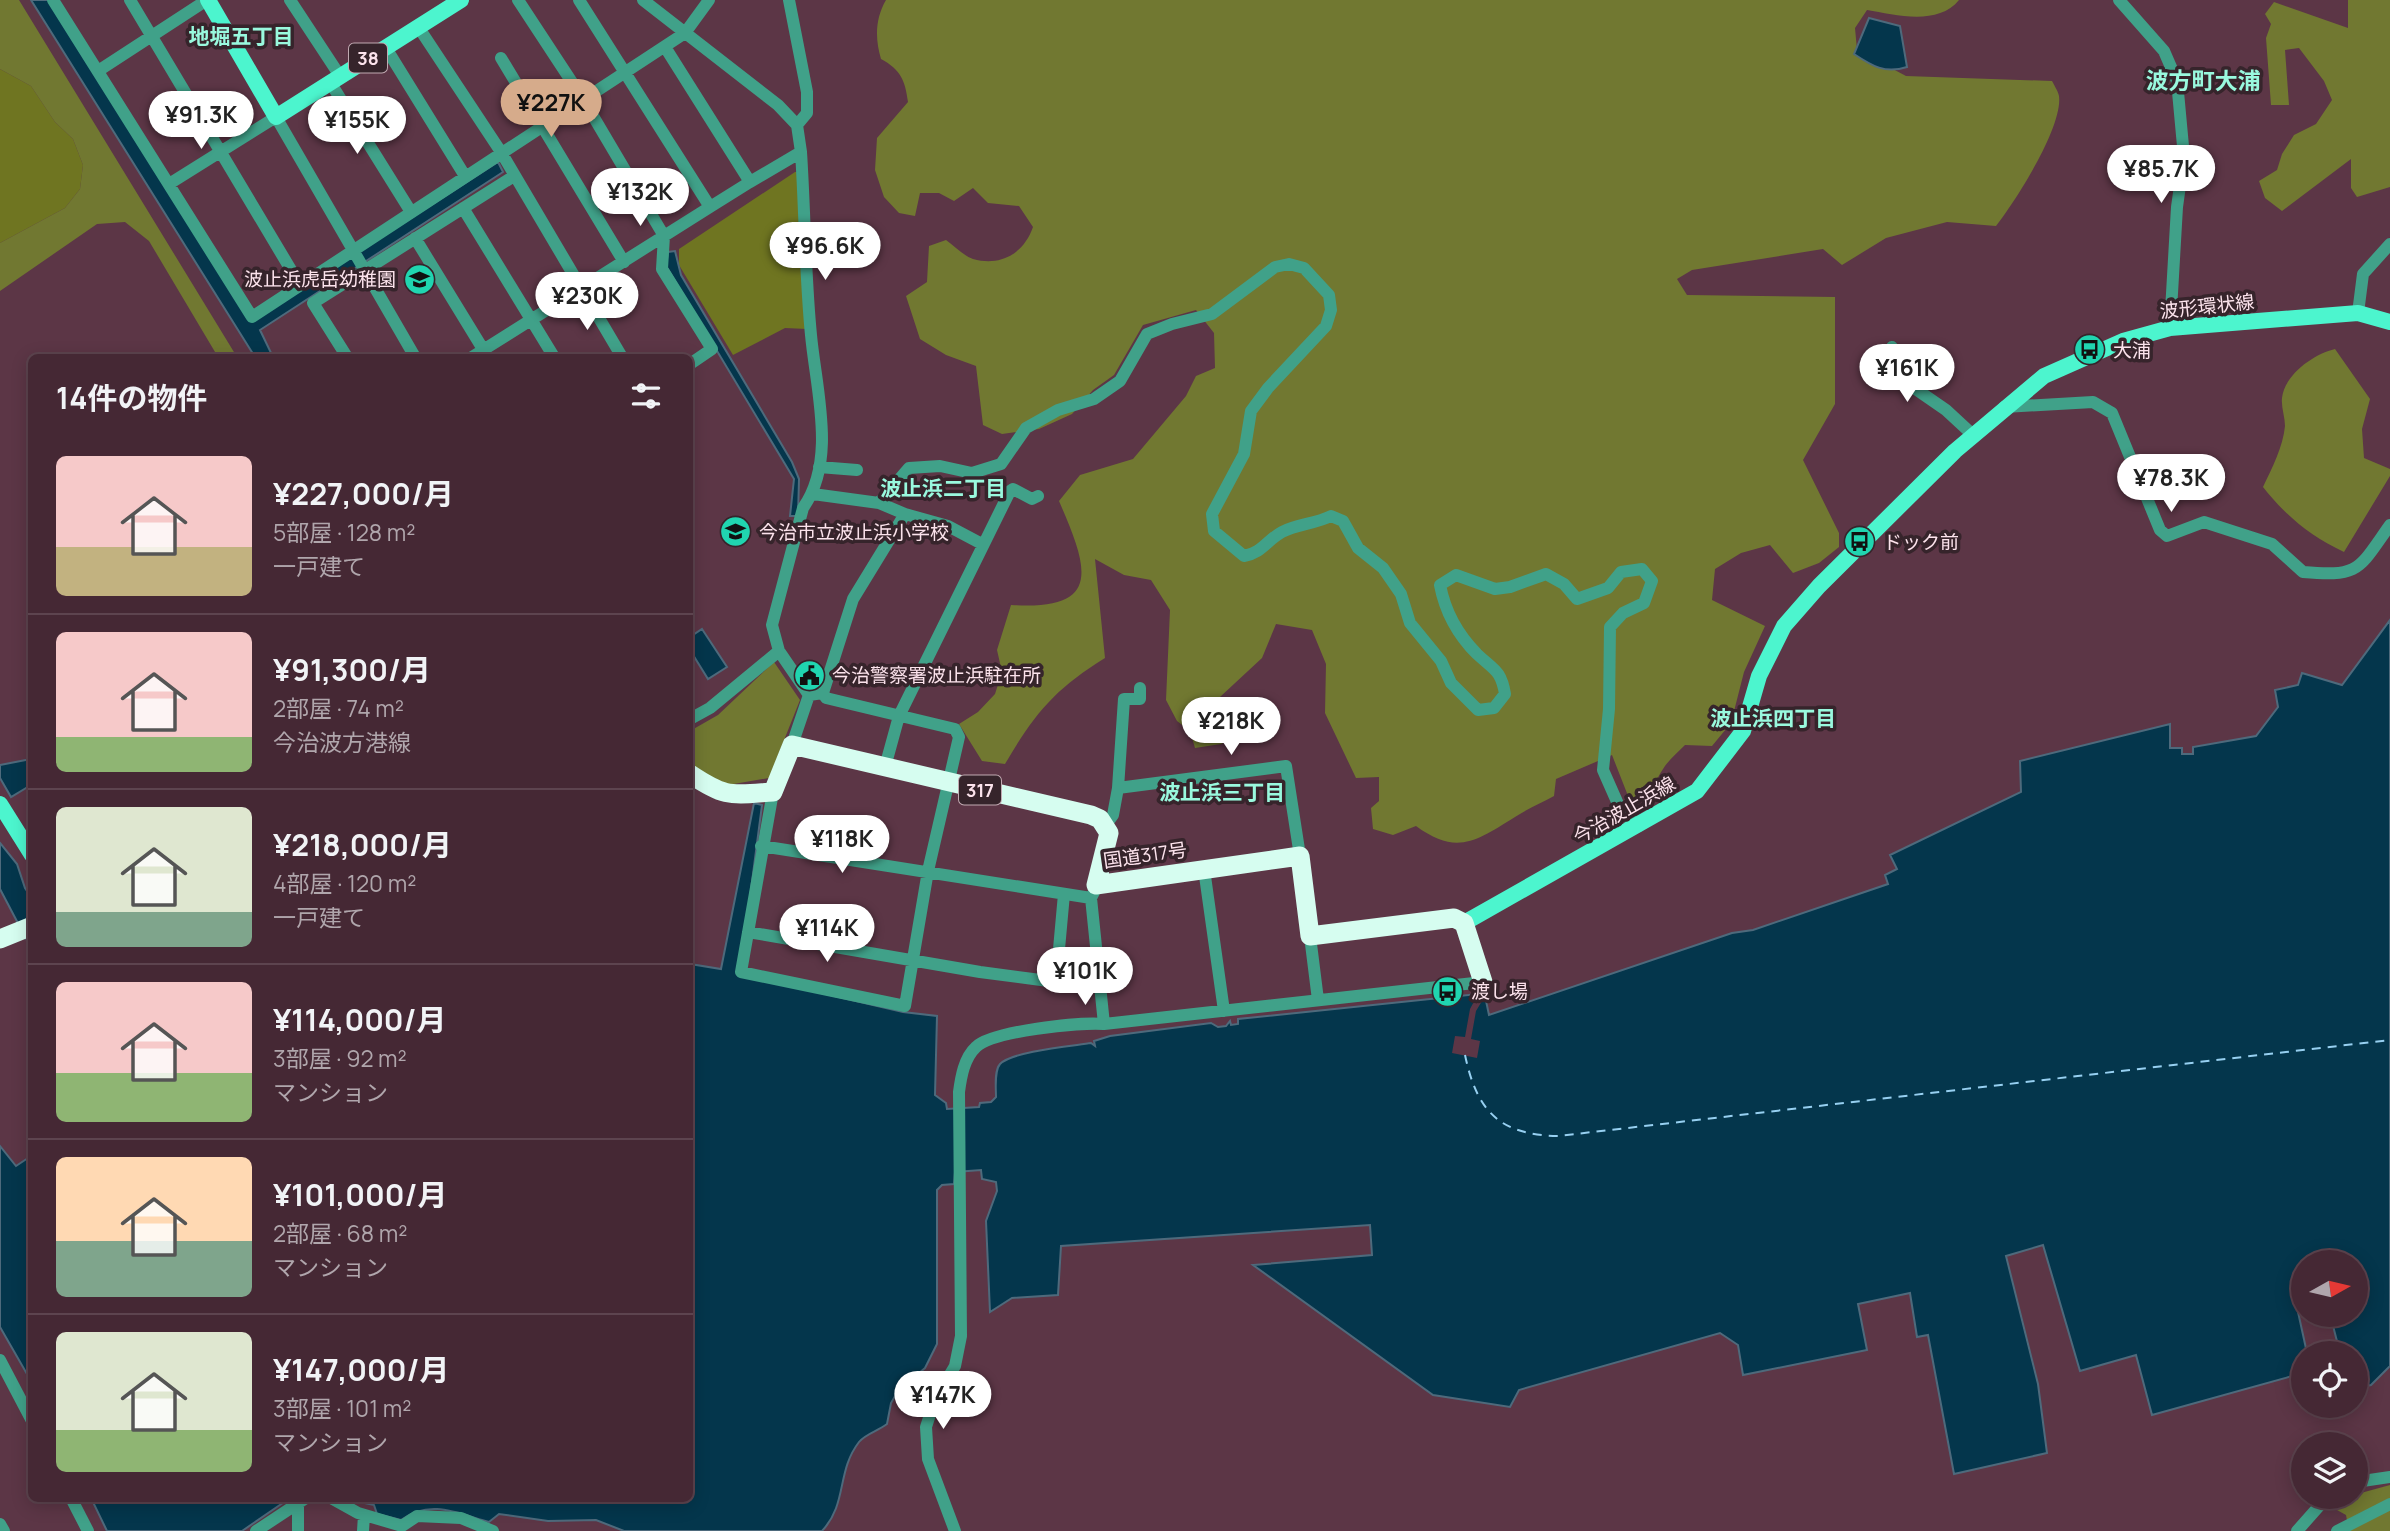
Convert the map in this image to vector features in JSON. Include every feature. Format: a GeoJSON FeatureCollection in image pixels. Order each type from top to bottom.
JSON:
{"type":"FeatureCollection","features":[{"type":"Feature","properties":{"kind":"highway","name":"国道317号"},"geometry":{"type":"LineString","coordinates":[[792,746],[1100,819],[1109,833],[1094,891],[1203,869],[1300,856]]}},
{"type":"Feature","properties":{"kind":"highway"},"geometry":{"type":"LineString","coordinates":[[693,776],[718,793],[729,795],[773,792],[792,746]]}},
{"type":"Feature","properties":{"kind":"highway"},"geometry":{"type":"LineString","coordinates":[[1300,856],[1310,936],[1454,918],[1464,923],[1483,982]]}},
{"type":"Feature","properties":{"kind":"main road","name":"38"},"geometry":{"type":"LineString","coordinates":[[276,117],[461,0]]}},
{"type":"Feature","properties":{"kind":"main road"},"geometry":{"type":"LineString","coordinates":[[213,2],[276,117]]}},
{"type":"Feature","properties":{"kind":"main road","name":"波形環状線"},"geometry":{"type":"LineString","coordinates":[[2004,407],[2054,371],[2123,341],[2170,328],[2358,313],[2390,321]]}},
{"type":"Feature","properties":{"kind":"main road","name":"今治波止浜線"},"geometry":{"type":"LineString","coordinates":[[1464,923],[1697,792],[1743,731],[1759,676],[1784,626],[1819,586],[2004,407]]}},
{"type":"Feature","properties":{"kind":"main road"},"geometry":{"type":"LineString","coordinates":[[0,804],[28,849]]}},
{"type":"Feature","properties":{"kind":"street"},"geometry":{"type":"LineString","coordinates":[[53,0],[251,317],[685,33],[709,0]]}},
{"type":"Feature","properties":{"kind":"street"},"geometry":{"type":"LineString","coordinates":[[130,0],[300,285]]}},
{"type":"Feature","properties":{"kind":"street"},"geometry":{"type":"LineString","coordinates":[[290,0],[411,212]]}},
{"type":"Feature","properties":{"kind":"street"},"geometry":{"type":"LineString","coordinates":[[517,0],[583,99],[664,236],[662,269],[712,349],[693,362]]}},
{"type":"Feature","properties":{"kind":"street"},"geometry":{"type":"LineString","coordinates":[[579,0],[710,207]]}},
{"type":"Feature","properties":{"kind":"street"},"geometry":{"type":"LineString","coordinates":[[643,0],[778,105],[797,125],[802,152],[811,335],[821,408],[819,467],[813,494],[803,509],[772,617],[779,651],[816,694],[955,729],[959,737],[928,871],[905,1006],[741,972],[761,846],[773,792]]}},
{"type":"Feature","properties":{"kind":"street"},"geometry":{"type":"LineString","coordinates":[[789,0],[807,92],[807,113],[797,125]]}},
{"type":"Feature","properties":{"kind":"street"},"geometry":{"type":"LineString","coordinates":[[2119,0],[2164,51],[2177,81],[2184,157],[2177,207],[2170,328]]}},
{"type":"Feature","properties":{"kind":"street"},"geometry":{"type":"LineString","coordinates":[[98,71],[213,2]]}},
{"type":"Feature","properties":{"kind":"street"},"geometry":{"type":"LineString","coordinates":[[419,28],[501,152],[620,354]]}},
{"type":"Feature","properties":{"kind":"street"},"geometry":{"type":"LineString","coordinates":[[664,47],[750,182]]}},
{"type":"Feature","properties":{"kind":"street"},"geometry":{"type":"LineString","coordinates":[[386,48],[465,176]]}},
{"type":"Feature","properties":{"kind":"street"},"geometry":{"type":"LineString","coordinates":[[501,58],[624,262]]}},
{"type":"Feature","properties":{"kind":"street"},"geometry":{"type":"LineString","coordinates":[[169,184],[276,117],[413,354]]}},
{"type":"Feature","properties":{"kind":"street"},"geometry":{"type":"LineString","coordinates":[[482,354],[664,236],[802,152]]}},
{"type":"Feature","properties":{"kind":"street"},"geometry":{"type":"LineString","coordinates":[[345,354],[313,303],[514,176]]}},
{"type":"Feature","properties":{"kind":"street"},"geometry":{"type":"LineString","coordinates":[[463,208],[552,354]]}},
{"type":"Feature","properties":{"kind":"street"},"geometry":{"type":"LineString","coordinates":[[415,238],[480,354]]}},
{"type":"Feature","properties":{"kind":"street"},"geometry":{"type":"LineString","coordinates":[[2358,313],[2363,274],[2390,244]]}},
{"type":"Feature","properties":{"kind":"street"},"geometry":{"type":"LineString","coordinates":[[879,503],[909,468],[940,466],[972,473],[1001,464],[1026,428],[1058,411],[1094,399],[1120,381],[1147,334],[1172,324],[1212,314],[1275,267],[1289,264],[1304,268],[1329,295],[1331,310],[1326,326],[1268,388],[1251,411],[1244,454],[1212,514],[1214,531],[1244,556],[1257,554],[1279,534],[1295,526],[1313,524],[1331,516],[1343,521],[1357,548],[1383,568],[1401,594],[1410,623],[1441,661],[1451,683],[1478,710],[1494,708],[1505,694],[1502,675],[1476,652],[1444,609],[1440,585],[1455,575],[1495,589],[1510,587],[1546,574],[1564,584],[1577,599],[1608,588],[1621,572],[1642,569],[1652,581],[1644,603],[1623,613],[1610,626],[1609,709],[1603,771],[1622,813],[1639,826]]}},
{"type":"Feature","properties":{"kind":"street"},"geometry":{"type":"LineString","coordinates":[[1892,347],[1894,374],[1946,410],[1973,435]]}},
{"type":"Feature","properties":{"kind":"street"},"geometry":{"type":"LineString","coordinates":[[2004,407],[2093,402],[2112,413],[2160,530],[2167,536],[2204,522],[2272,544],[2303,572],[2348,573],[2365,560],[2390,525]]}},
{"type":"Feature","properties":{"kind":"street"},"geometry":{"type":"LineString","coordinates":[[819,467],[858,470]]}},
{"type":"Feature","properties":{"kind":"street"},"geometry":{"type":"LineString","coordinates":[[885,767],[900,716],[1010,491],[1013,489],[1032,499],[1038,496]]}},
{"type":"Feature","properties":{"kind":"street"},"geometry":{"type":"LineString","coordinates":[[813,494],[879,503],[905,514],[948,526],[982,544]]}},
{"type":"Feature","properties":{"kind":"street"},"geometry":{"type":"LineString","coordinates":[[792,746],[816,694],[853,599],[905,514]]}},
{"type":"Feature","properties":{"kind":"street"},"geometry":{"type":"LineString","coordinates":[[693,717],[710,708],[779,651]]}},
{"type":"Feature","properties":{"kind":"street"},"geometry":{"type":"LineString","coordinates":[[1105,826],[1114,815],[1124,699],[1140,699],[1140,688]]}},
{"type":"Feature","properties":{"kind":"street"},"geometry":{"type":"LineString","coordinates":[[1118,788],[1286,766],[1300,856]]}},
{"type":"Feature","properties":{"kind":"street"},"geometry":{"type":"LineString","coordinates":[[761,846],[1064,894],[1094,891],[1098,985],[1104,1024]]}},
{"type":"Feature","properties":{"kind":"street"},"geometry":{"type":"LineString","coordinates":[[1203,869],[1224,1012]]}},
{"type":"Feature","properties":{"kind":"street"},"geometry":{"type":"LineString","coordinates":[[1056,982],[1064,894]]}},
{"type":"Feature","properties":{"kind":"street"},"geometry":{"type":"LineString","coordinates":[[748,932],[912,961],[1056,982],[1098,985]]}},
{"type":"Feature","properties":{"kind":"street"},"geometry":{"type":"LineString","coordinates":[[1310,936],[1318,1000]]}},
{"type":"Feature","properties":{"kind":"street"},"geometry":{"type":"LineString","coordinates":[[955,1531],[928,1460],[926,1427],[935,1399],[954,1366],[961,1336],[959,1108],[961,1076],[974,1049],[983,1042],[1084,1023],[1104,1024],[1224,1012],[1483,982]]}},
{"type":"Feature","properties":{"kind":"street"},"geometry":{"type":"LineString","coordinates":[[0,1361],[28,1414]]}},
{"type":"Feature","properties":{"kind":"street"},"geometry":{"type":"LineString","coordinates":[[2368,1480],[2390,1477]]}},
{"type":"Feature","properties":{"kind":"street"},"geometry":{"type":"LineString","coordinates":[[73,1502],[88,1531]]}},
{"type":"Feature","properties":{"kind":"street"},"geometry":{"type":"LineString","coordinates":[[257,1531],[300,1502]]}},
{"type":"Feature","properties":{"kind":"street"},"geometry":{"type":"LineString","coordinates":[[298,1531],[302,1502]]}},
{"type":"Feature","properties":{"kind":"street"},"geometry":{"type":"LineString","coordinates":[[339,1502],[363,1515],[402,1526],[417,1516],[461,1518],[493,1531]]}},
{"type":"Feature","properties":{"kind":"street"},"geometry":{"type":"LineString","coordinates":[[2337,1531],[2390,1504]]}},
{"type":"Feature","properties":{"kind":"street"},"geometry":{"type":"LineString","coordinates":[[2297,1531],[2316,1509]]}},
{"type":"Feature","properties":{"kind":"street"},"geometry":{"type":"LineString","coordinates":[[363,1515],[363,1531]]}},
{"type":"Feature","properties":{"kind":"street"},"geometry":{"type":"LineString","coordinates":[[0,1524],[4,1531]]}},
{"type":"Feature","properties":{"kind":"green space"},"geometry":{"type":"Polygon","coordinates":[[[0,0],[19,0],[235,354],[216,354],[149,241],[125,222],[97,224],[0,291],[0,243],[65,208],[80,189],[83,165],[73,139],[55,122],[31,86],[0,69],[0,0]]]}},
{"type":"Feature","properties":{"kind":"green space"},"geometry":{"type":"Polygon","coordinates":[[[886,0],[1959,0],[1950,8],[1928,16],[1903,16],[1867,10],[1855,28],[1857,50],[1906,76],[2052,81],[2059,96],[2058,110],[2054,126],[2036,164],[1996,226],[1947,222],[1886,238],[1842,265],[1823,249],[1692,270],[1677,279],[1687,295],[1835,297],[1835,404],[1803,460],[1839,533],[1839,547],[1819,563],[1793,573],[1770,545],[1741,553],[1715,569],[1712,600],[1765,626],[1744,672],[1731,723],[1712,746],[1685,745],[1665,766],[1648,794],[1632,806],[1612,755],[1556,779],[1554,796],[1489,833],[1466,842],[1455,843],[1443,841],[1416,826],[1393,835],[1373,829],[1371,808],[1379,801],[1379,777],[1356,778],[1325,713],[1326,664],[1312,630],[1276,624],[1262,658],[1220,697],[1200,703],[1201,716],[1211,723],[1237,723],[1239,735],[1221,744],[1195,748],[1190,731],[1177,721],[1166,700],[1170,610],[1151,580],[1124,575],[1095,559],[1105,658],[1059,692],[1026,730],[1005,764],[982,761],[959,724],[978,712],[995,694],[1002,672],[997,650],[1011,605],[1041,605],[1062,600],[1075,592],[1081,580],[1077,546],[1059,501],[1080,475],[1133,459],[1186,396],[1196,376],[1215,368],[1214,333],[1196,310],[1143,325],[1114,375],[1093,390],[1072,414],[1039,429],[1002,434],[983,425],[976,366],[946,355],[920,339],[906,296],[927,282],[929,246],[946,240],[970,258],[993,261],[1017,251],[1033,227],[1019,206],[988,203],[973,188],[954,201],[939,193],[920,193],[915,216],[899,213],[884,197],[875,170],[877,138],[908,102],[901,76],[881,59],[879,52],[878,22],[886,0]]]}},
{"type":"Feature","properties":{"kind":"green space"},"geometry":{"type":"Polygon","coordinates":[[[2348,0],[2390,0],[2390,187],[2357,197],[2351,188],[2351,159],[2282,211],[2265,198],[2259,181],[2277,170],[2282,154],[2294,135],[2316,124],[2332,100],[2324,81],[2299,48],[2285,50],[2289,105],[2271,105],[2266,38],[2271,24],[2265,14],[2274,2],[2348,28],[2348,0]]]}},
{"type":"Feature","properties":{"kind":"green space"},"geometry":{"type":"Polygon","coordinates":[[[0,69],[31,86],[55,122],[73,139],[83,165],[80,189],[65,208],[0,243],[0,69]]]}},
{"type":"Feature","properties":{"kind":"green space"},"geometry":{"type":"Polygon","coordinates":[[[795,172],[799,172],[807,329],[785,328],[733,355],[679,265],[679,249],[795,172]]]}},
{"type":"Feature","properties":{"kind":"green space"},"geometry":{"type":"Polygon","coordinates":[[[2335,349],[2370,399],[2362,429],[2364,458],[2390,469],[2390,476],[2344,552],[2299,524],[2263,487],[2282,442],[2285,426],[2282,405],[2284,389],[2302,366],[2318,355],[2335,349]]]}},
{"type":"Feature","properties":{"kind":"green space"},"geometry":{"type":"Polygon","coordinates":[[[774,662],[800,700],[769,778],[722,786],[693,767],[693,729],[718,715],[774,662]]]}},
{"type":"Feature","properties":{"kind":"green space"},"geometry":{"type":"Polygon","coordinates":[[[2390,1485],[2390,1531],[2349,1531],[2346,1515],[2337,1510],[2368,1509],[2368,1491],[2390,1485]]]}},
{"type":"Feature","properties":{"kind":"water"},"geometry":{"type":"Polygon","coordinates":[[[31,0],[50,0],[253,320],[498,162],[503,172],[260,330],[272,354],[253,354],[31,0]]]}},
{"type":"Feature","properties":{"kind":"water"},"geometry":{"type":"Polygon","coordinates":[[[1869,18],[1900,26],[1907,67],[1892,70],[1879,68],[1854,54],[1869,18]]]}},
{"type":"Feature","properties":{"kind":"water"},"geometry":{"type":"Polygon","coordinates":[[[675,251],[681,275],[792,462],[799,479],[798,516],[790,516],[794,479],[666,266],[668,252],[675,251]]]}},
{"type":"Feature","properties":{"kind":"water"},"geometry":{"type":"Polygon","coordinates":[[[2390,620],[2390,1366],[2371,1385],[2368,1386],[2368,1341],[2337,1341],[2333,1327],[2368,1327],[2368,1250],[2291,1250],[2291,1327],[2301,1327],[2304,1341],[2291,1341],[2291,1376],[2152,1415],[2136,1355],[2080,1371],[2043,1245],[2006,1256],[2038,1384],[2047,1453],[1954,1474],[1928,1335],[1917,1337],[1910,1293],[1858,1304],[1867,1350],[1743,1375],[1738,1345],[1720,1333],[1519,1390],[1510,1407],[1433,1395],[1253,1265],[1372,1255],[1370,1225],[1061,1246],[1058,1295],[1012,1298],[990,1312],[986,1221],[997,1191],[996,1182],[982,1179],[981,1170],[955,1172],[954,1184],[942,1185],[937,1190],[937,1344],[925,1368],[898,1391],[891,1403],[887,1424],[862,1439],[852,1453],[836,1510],[822,1531],[624,1531],[596,1520],[548,1521],[499,1514],[489,1522],[433,1509],[422,1510],[401,1520],[377,1514],[374,1505],[360,1502],[693,1502],[693,964],[721,969],[754,803],[762,805],[740,974],[903,1012],[937,1016],[935,1095],[946,1103],[947,1109],[979,1107],[980,1103],[991,1102],[996,1097],[996,1075],[1000,1064],[1029,1052],[1091,1043],[1095,1046],[1094,1041],[1110,1036],[1211,1023],[1218,1027],[1226,1026],[1230,1021],[1231,1025],[1238,1024],[1238,1019],[1478,994],[1485,996],[1489,1015],[1732,933],[1753,930],[1888,884],[1885,875],[1897,869],[1890,855],[2021,792],[2020,761],[2170,724],[2170,748],[2182,748],[2182,754],[2193,754],[2193,747],[2256,736],[2278,707],[2275,690],[2298,685],[2302,673],[2342,685],[2390,620]]]}},
{"type":"Feature","properties":{"kind":"water"},"geometry":{"type":"Polygon","coordinates":[[[702,629],[727,667],[708,679],[693,655],[693,635],[702,629]]]}},
{"type":"Feature","properties":{"kind":"water"},"geometry":{"type":"Polygon","coordinates":[[[28,760],[28,787],[11,797],[0,778],[0,765],[28,760]]]}},
{"type":"Feature","properties":{"kind":"water"},"geometry":{"type":"Polygon","coordinates":[[[0,843],[17,864],[28,892],[28,942],[0,889],[0,843]]]}},
{"type":"Feature","properties":{"kind":"water"},"geometry":{"type":"Polygon","coordinates":[[[0,1146],[16,1166],[28,1158],[28,1376],[0,1327],[0,1146]]]}},
{"type":"Feature","properties":{"kind":"water"},"geometry":{"type":"Polygon","coordinates":[[[93,1502],[284,1502],[242,1531],[107,1531],[93,1502]]]}},
{"type":"Feature","properties":{"kind":"pier"},"geometry":{"type":"Polygon","coordinates":[[[1478,994],[1485,996],[1476,1011],[1471,1039],[1480,1041],[1477,1058],[1452,1053],[1455,1036],[1465,1037],[1470,1009],[1478,994]]]}},
{"type":"Feature","properties":{"kind":"ferry route"},"geometry":{"type":"LineString","coordinates":[[1465,1055],[1476,1092],[1494,1116],[1521,1131],[1558,1136],[2390,1040]]}},
{"type":"Feature","properties":{"kind":"place","name":"波止浜虎岳幼稚園"},"geometry":{"type":"Point","coordinates":[419,279]}},
{"type":"Feature","properties":{"kind":"place","name":"大浦"},"geometry":{"type":"Point","coordinates":[2090,350]}},
{"type":"Feature","properties":{"kind":"place","name":"今治市立波止浜小学校"},"geometry":{"type":"Point","coordinates":[736,532]}},
{"type":"Feature","properties":{"kind":"place","name":"ドック前"},"geometry":{"type":"Point","coordinates":[1860,542]}},
{"type":"Feature","properties":{"kind":"place","name":"今治警察署波止浜駐在所"},"geometry":{"type":"Point","coordinates":[809,675]}},
{"type":"Feature","properties":{"kind":"place","name":"渡し場"},"geometry":{"type":"Point","coordinates":[1448,991]}},
{"type":"Feature","properties":{"kind":"district","name":"地堀五丁目"},"geometry":{"type":"Point","coordinates":[241,36]}},
{"type":"Feature","properties":{"kind":"district","name":"波方町大浦"},"geometry":{"type":"Point","coordinates":[2203,80]}},
{"type":"Feature","properties":{"kind":"district","name":"波止浜二丁目"},"geometry":{"type":"Point","coordinates":[943,488]}},
{"type":"Feature","properties":{"kind":"district","name":"波止浜四丁目"},"geometry":{"type":"Point","coordinates":[1773,718]}},
{"type":"Feature","properties":{"kind":"district","name":"波止浜三丁目"},"geometry":{"type":"Point","coordinates":[1222,792]}}]}
